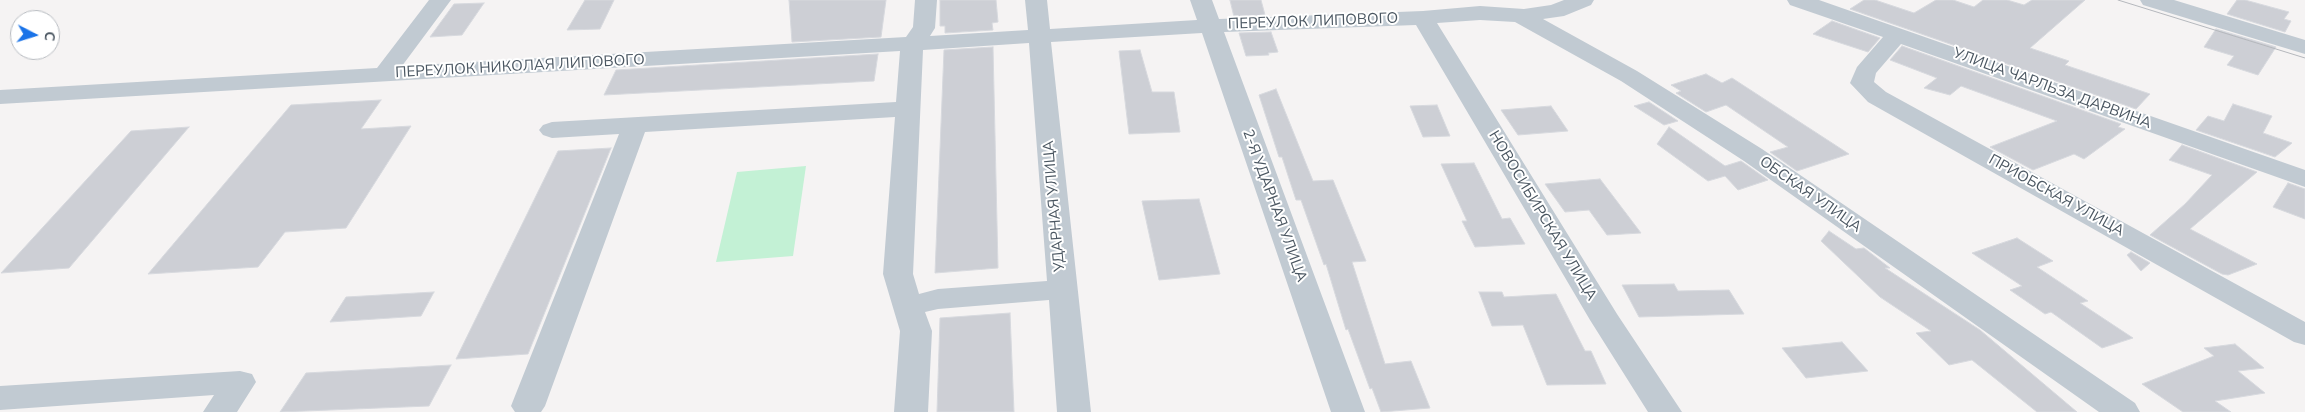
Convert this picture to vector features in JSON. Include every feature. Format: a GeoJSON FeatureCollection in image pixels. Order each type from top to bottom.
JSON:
{"type":"FeatureCollection","features":[{"type":"Feature","properties":{"kind":"street"},"geometry":{"type":"LineString","coordinates":[[384,74],[440,0]]}},
{"type":"Feature","properties":{"kind":"street"},"geometry":{"type":"LineString","coordinates":[[911,412],[916,331],[898,274],[912,44],[924,28],[926,0]]}},
{"type":"Feature","properties":{"kind":"street","name":"УДАРНАЯ УЛИЦА"},"geometry":{"type":"LineString","coordinates":[[1036,0],[1074,412]]}},
{"type":"Feature","properties":{"kind":"street","name":"2-Я УДАРНАЯ УЛИЦА"},"geometry":{"type":"LineString","coordinates":[[1201,0],[1348,412]]}},
{"type":"Feature","properties":{"kind":"street","name":"ОБСКАЯ УЛИЦА"},"geometry":{"type":"LineString","coordinates":[[1484,0],[1523,16],[1629,76],[1753,155],[2123,412]]}},
{"type":"Feature","properties":{"kind":"street","name":"ПЕРЕУЛОК ЛИПОВОГО"},"geometry":{"type":"LineString","coordinates":[[1040,37],[1210,26],[1423,18],[1480,12],[1523,16],[1556,11],[1583,0]]}},
{"type":"Feature","properties":{"kind":"street","name":"УЛИЦА ЧАРЛЬЗА ДАРВИНА"},"geometry":{"type":"LineString","coordinates":[[1798,0],[2305,179]]}},
{"type":"Feature","properties":{"kind":"street"},"geometry":{"type":"LineString","coordinates":[[2151,0],[2305,47]]}},
{"type":"Feature","properties":{"kind":"street","name":"НОВОСИБИРСКАЯ УЛИЦА"},"geometry":{"type":"LineString","coordinates":[[1423,18],[1605,320],[1665,412]]}},
{"type":"Feature","properties":{"kind":"street","name":"ПРИОБСКАЯ УЛИЦА"},"geometry":{"type":"LineString","coordinates":[[1898,34],[1865,72],[1862,83],[1877,97],[2305,335]]}},
{"type":"Feature","properties":{"kind":"street","name":"ПЕРЕУЛОК НИКОЛАЯ ЛИПОВОГО"},"geometry":{"type":"LineString","coordinates":[[0,97],[1040,37]]}},
{"type":"Feature","properties":{"kind":"street"},"geometry":{"type":"LineString","coordinates":[[552,130],[907,108]]}},
{"type":"Feature","properties":{"kind":"street"},"geometry":{"type":"LineString","coordinates":[[528,406],[635,126]]}},
{"type":"Feature","properties":{"kind":"street"},"geometry":{"type":"LineString","coordinates":[[908,307],[938,299],[1063,288]]}},
{"type":"Feature","properties":{"kind":"street"},"geometry":{"type":"LineString","coordinates":[[0,398],[240,382],[220,412]]}},
{"type":"Feature","properties":{"kind":"green space"},"geometry":{"type":"Polygon","coordinates":[[[806,166],[793,256],[716,262],[737,172],[806,166]]]}},
{"type":"Feature","properties":{"kind":"building"},"geometry":{"type":"Polygon","coordinates":[[[585,0],[614,0],[600,29],[567,30],[585,0]]]}},
{"type":"Feature","properties":{"kind":"building"},"geometry":{"type":"Polygon","coordinates":[[[789,0],[886,0],[881,37],[792,42],[789,0]]]}},
{"type":"Feature","properties":{"kind":"building"},"geometry":{"type":"Polygon","coordinates":[[[940,0],[996,0],[998,22],[992,23],[993,30],[945,33],[945,26],[940,26],[940,0]]]}},
{"type":"Feature","properties":{"kind":"building"},"geometry":{"type":"Polygon","coordinates":[[[1230,0],[1261,0],[1265,15],[1234,17],[1230,0]]]}},
{"type":"Feature","properties":{"kind":"building"},"geometry":{"type":"Polygon","coordinates":[[[1864,0],[1875,0],[1914,13],[1936,0],[1953,0],[1974,7],[1983,0],[2007,0],[2024,5],[2032,0],[2085,0],[2030,48],[2069,61],[2065,65],[2150,94],[2136,109],[1850,9],[1864,0]]]}},
{"type":"Feature","properties":{"kind":"building"},"geometry":{"type":"Polygon","coordinates":[[[2237,0],[2245,0],[2289,12],[2284,19],[2291,21],[2285,32],[2227,14],[2237,0]]]}},
{"type":"Feature","properties":{"kind":"building"},"geometry":{"type":"Polygon","coordinates":[[[484,3],[462,35],[430,37],[454,4],[484,3]]]}},
{"type":"Feature","properties":{"kind":"building"},"geometry":{"type":"Polygon","coordinates":[[[1832,21],[1880,38],[1868,52],[1813,34],[1832,21]]]}},
{"type":"Feature","properties":{"kind":"building"},"geometry":{"type":"Polygon","coordinates":[[[2216,29],[2276,47],[2258,75],[2227,65],[2234,56],[2204,47],[2216,29]]]}},
{"type":"Feature","properties":{"kind":"building"},"geometry":{"type":"Polygon","coordinates":[[[1271,32],[1278,52],[1268,53],[1269,55],[1246,56],[1239,33],[1271,32]]]}},
{"type":"Feature","properties":{"kind":"building"},"geometry":{"type":"Polygon","coordinates":[[[1902,46],[2121,124],[2118,127],[2125,129],[2084,159],[2074,154],[2033,170],[1990,147],[2057,121],[1961,86],[1950,95],[1924,88],[1937,78],[1890,60],[1902,46]]]}},
{"type":"Feature","properties":{"kind":"building"},"geometry":{"type":"Polygon","coordinates":[[[993,47],[998,268],[935,273],[944,50],[993,47]]]}},
{"type":"Feature","properties":{"kind":"building"},"geometry":{"type":"Polygon","coordinates":[[[1140,50],[1152,92],[1174,92],[1180,132],[1129,134],[1119,51],[1140,50]]]}},
{"type":"Feature","properties":{"kind":"building"},"geometry":{"type":"Polygon","coordinates":[[[878,54],[874,81],[604,95],[616,70],[878,54]]]}},
{"type":"Feature","properties":{"kind":"building"},"geometry":{"type":"Polygon","coordinates":[[[1706,74],[1722,83],[1732,78],[1849,154],[1797,171],[1770,152],[1788,147],[1726,105],[1706,112],[1676,93],[1681,91],[1671,85],[1706,74]]]}},
{"type":"Feature","properties":{"kind":"building"},"geometry":{"type":"Polygon","coordinates":[[[1276,89],[1313,181],[1333,180],[1366,261],[1352,262],[1385,364],[1411,361],[1430,408],[1381,412],[1372,388],[1370,389],[1348,329],[1346,330],[1326,264],[1324,265],[1301,200],[1296,200],[1282,157],[1279,157],[1259,95],[1276,89]]]}},
{"type":"Feature","properties":{"kind":"building"},"geometry":{"type":"Polygon","coordinates":[[[381,100],[361,129],[411,126],[346,228],[285,232],[258,267],[148,274],[291,105],[381,100]]]}},
{"type":"Feature","properties":{"kind":"building"},"geometry":{"type":"Polygon","coordinates":[[[1649,102],[1678,121],[1664,125],[1634,106],[1649,102]]]}},
{"type":"Feature","properties":{"kind":"building"},"geometry":{"type":"Polygon","coordinates":[[[2233,104],[2272,116],[2263,133],[2292,143],[2275,157],[2196,130],[2208,116],[2224,121],[2233,104]]]}},
{"type":"Feature","properties":{"kind":"building"},"geometry":{"type":"Polygon","coordinates":[[[1437,105],[1450,136],[1423,137],[1410,106],[1437,105]]]}},
{"type":"Feature","properties":{"kind":"building"},"geometry":{"type":"Polygon","coordinates":[[[1551,106],[1568,131],[1518,135],[1501,110],[1551,106]]]}},
{"type":"Feature","properties":{"kind":"building"},"geometry":{"type":"Polygon","coordinates":[[[189,127],[69,268],[1,273],[131,131],[189,127]]]}},
{"type":"Feature","properties":{"kind":"building"},"geometry":{"type":"Polygon","coordinates":[[[1669,127],[1725,166],[1741,161],[1768,180],[1738,190],[1725,176],[1708,181],[1657,144],[1669,127]]]}},
{"type":"Feature","properties":{"kind":"building"},"geometry":{"type":"Polygon","coordinates":[[[2182,145],[2257,172],[2190,229],[2257,264],[2228,275],[2222,274],[2150,235],[2185,204],[2212,175],[2169,160],[2182,145]]]}},
{"type":"Feature","properties":{"kind":"building"},"geometry":{"type":"Polygon","coordinates":[[[611,148],[528,354],[456,359],[558,151],[611,148]]]}},
{"type":"Feature","properties":{"kind":"building"},"geometry":{"type":"Polygon","coordinates":[[[1474,163],[1502,219],[1510,218],[1525,244],[1475,247],[1462,221],[1467,221],[1441,164],[1474,163]]]}},
{"type":"Feature","properties":{"kind":"building"},"geometry":{"type":"Polygon","coordinates":[[[1600,179],[1641,233],[1607,235],[1589,210],[1565,212],[1545,184],[1600,179]]]}},
{"type":"Feature","properties":{"kind":"building"},"geometry":{"type":"Polygon","coordinates":[[[2288,183],[2305,189],[2305,219],[2273,207],[2288,183]]]}},
{"type":"Feature","properties":{"kind":"building"},"geometry":{"type":"Polygon","coordinates":[[[1199,199],[1220,274],[1159,280],[1142,201],[1199,199]]]}},
{"type":"Feature","properties":{"kind":"building"},"geometry":{"type":"Polygon","coordinates":[[[1829,231],[1856,249],[1864,248],[1890,268],[1885,268],[1980,330],[2077,412],[2037,412],[1972,360],[1949,365],[1916,333],[1931,331],[1880,297],[1821,241],[1829,231]]]}},
{"type":"Feature","properties":{"kind":"building"},"geometry":{"type":"Polygon","coordinates":[[[2017,238],[2053,261],[2037,267],[2088,301],[2080,303],[2133,338],[2102,348],[2051,312],[2045,314],[2010,290],[2022,286],[1972,253],[2017,238]]]}},
{"type":"Feature","properties":{"kind":"building"},"geometry":{"type":"Polygon","coordinates":[[[2131,252],[2150,263],[2141,271],[2127,255],[2131,252]]]}},
{"type":"Feature","properties":{"kind":"building"},"geometry":{"type":"Polygon","coordinates":[[[1674,284],[1678,291],[1729,290],[1744,314],[1639,317],[1622,285],[1674,284]]]}},
{"type":"Feature","properties":{"kind":"building"},"geometry":{"type":"Polygon","coordinates":[[[434,292],[421,316],[330,322],[346,297],[434,292]]]}},
{"type":"Feature","properties":{"kind":"building"},"geometry":{"type":"Polygon","coordinates":[[[1479,292],[1502,292],[1504,297],[1556,294],[1585,351],[1591,351],[1606,384],[1547,385],[1523,325],[1492,326],[1479,292]]]}},
{"type":"Feature","properties":{"kind":"building"},"geometry":{"type":"Polygon","coordinates":[[[1010,313],[1014,412],[937,412],[940,318],[1010,313]]]}},
{"type":"Feature","properties":{"kind":"building"},"geometry":{"type":"Polygon","coordinates":[[[1842,342],[1868,371],[1806,378],[1782,348],[1842,342]]]}},
{"type":"Feature","properties":{"kind":"building"},"geometry":{"type":"Polygon","coordinates":[[[2235,344],[2264,368],[2238,371],[2265,393],[2215,401],[2231,412],[2183,412],[2142,384],[2214,356],[2204,348],[2235,344]]]}},
{"type":"Feature","properties":{"kind":"building"},"geometry":{"type":"Polygon","coordinates":[[[451,365],[429,406],[280,412],[306,373],[451,365]]]}},
{"type":"Feature","properties":{"kind":"tram line"},"geometry":{"type":"LineString","coordinates":[[2118,0],[2305,58]]}}]}
